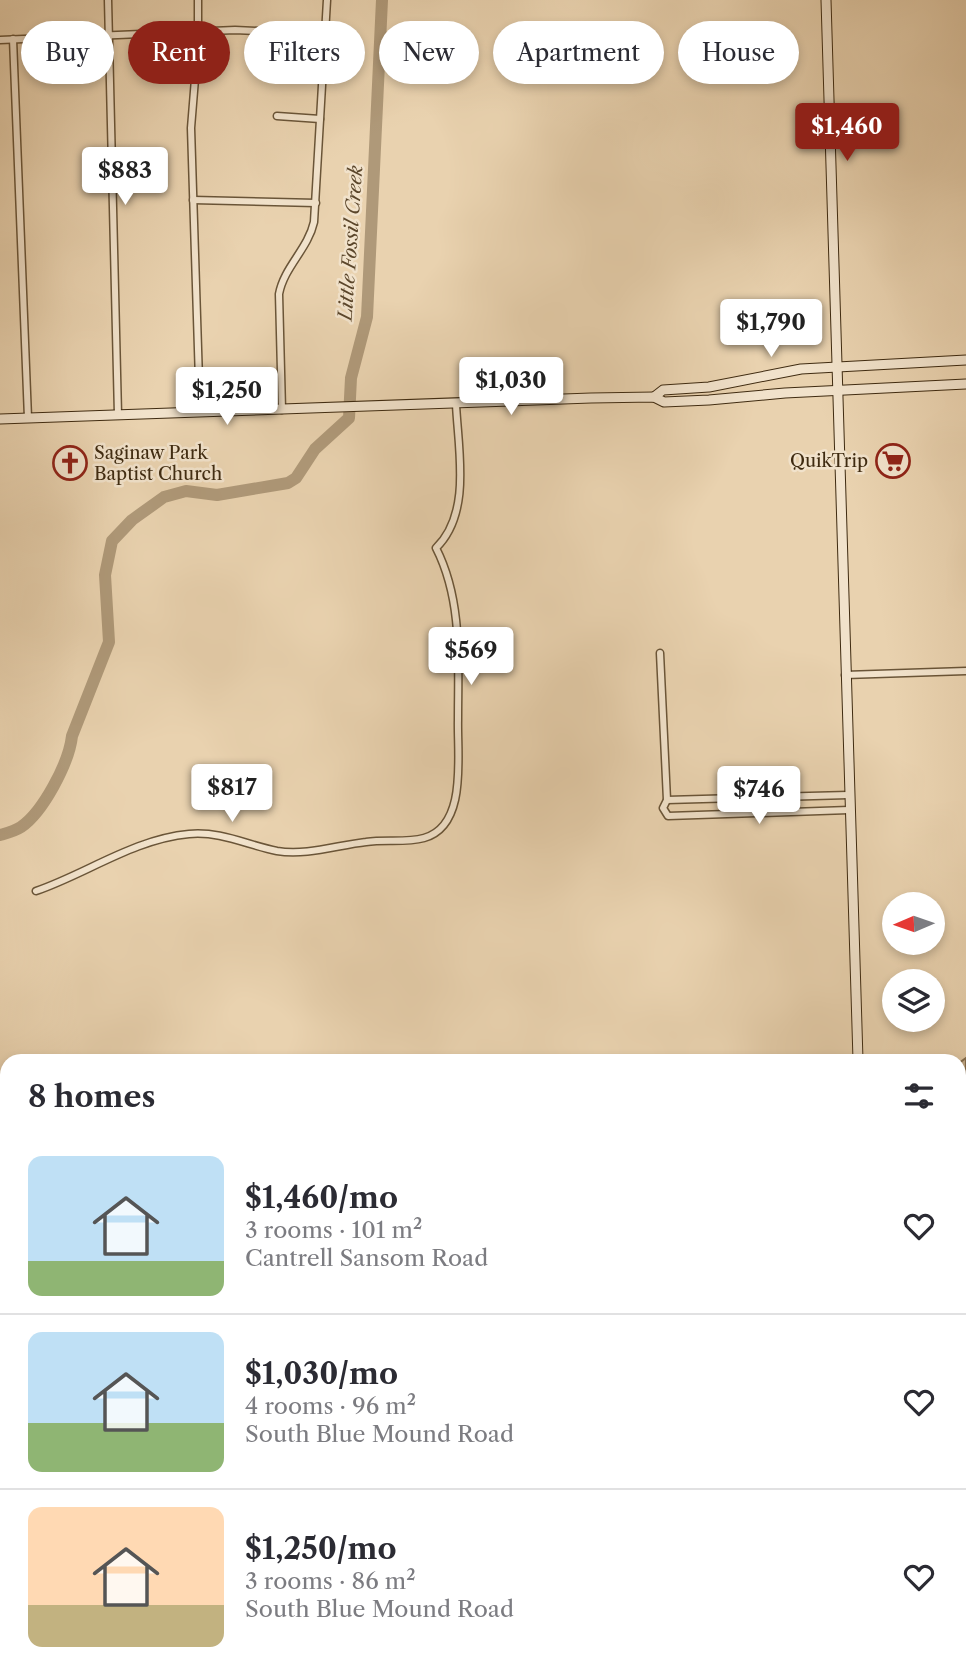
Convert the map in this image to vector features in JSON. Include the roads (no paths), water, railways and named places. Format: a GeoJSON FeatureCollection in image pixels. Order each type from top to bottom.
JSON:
{"type":"FeatureCollection","features":[{"type":"Feature","properties":{"kind":"main road"},"geometry":{"type":"LineString","coordinates":[[826,0],[858,1054]]}},
{"type":"Feature","properties":{"kind":"main road"},"geometry":{"type":"LineString","coordinates":[[654,397],[663,390],[700,388],[801,369],[966,360]]}},
{"type":"Feature","properties":{"kind":"main road"},"geometry":{"type":"LineString","coordinates":[[0,419],[654,397],[664,402],[966,384]]}},
{"type":"Feature","properties":{"kind":"street"},"geometry":{"type":"LineString","coordinates":[[108,0],[109,21]]}},
{"type":"Feature","properties":{"kind":"street"},"geometry":{"type":"LineString","coordinates":[[198,0],[199,21]]}},
{"type":"Feature","properties":{"kind":"street"},"geometry":{"type":"LineString","coordinates":[[326,21],[327,0]]}},
{"type":"Feature","properties":{"kind":"street"},"geometry":{"type":"LineString","coordinates":[[13,39],[28,418]]}},
{"type":"Feature","properties":{"kind":"street"},"geometry":{"type":"LineString","coordinates":[[0,40],[21,39]]}},
{"type":"Feature","properties":{"kind":"street"},"geometry":{"type":"LineString","coordinates":[[110,84],[118,415]]}},
{"type":"Feature","properties":{"kind":"street"},"geometry":{"type":"LineString","coordinates":[[195,84],[191,128],[200,412]]}},
{"type":"Feature","properties":{"kind":"street"},"geometry":{"type":"LineString","coordinates":[[282,410],[279,294],[283,280],[310,236],[316,203],[322,84]]}},
{"type":"Feature","properties":{"kind":"street"},"geometry":{"type":"LineString","coordinates":[[277,116],[320,119]]}},
{"type":"Feature","properties":{"kind":"street"},"geometry":{"type":"LineString","coordinates":[[193,200],[316,203]]}},
{"type":"Feature","properties":{"kind":"street"},"geometry":{"type":"LineString","coordinates":[[36,891],[115,855],[177,836],[223,836],[290,852],[376,841],[411,840],[426,837],[446,826],[451,817],[456,786],[457,648],[452,584],[436,548],[451,531],[456,516],[456,404]]}},
{"type":"Feature","properties":{"kind":"street"},"geometry":{"type":"LineString","coordinates":[[660,653],[667,800],[663,808],[668,816],[849,810]]}},
{"type":"Feature","properties":{"kind":"street"},"geometry":{"type":"LineString","coordinates":[[845,675],[966,671]]}},
{"type":"Feature","properties":{"kind":"street"},"geometry":{"type":"LineString","coordinates":[[667,800],[848,794]]}},
{"type":"Feature","properties":{"kind":"waterway","name":"Little Fossil Creek"},"geometry":{"type":"LineString","coordinates":[[0,835],[21,827],[38,810],[54,786],[66,760],[72,736],[109,642],[105,575],[112,541],[132,520],[164,497],[186,491],[217,495],[288,483],[296,478],[315,449],[349,418],[351,378],[367,317],[382,0]]}},
{"type":"Feature","properties":{"kind":"place","name":"QuikTrip"},"geometry":{"type":"Point","coordinates":[893,461]}},
{"type":"Feature","properties":{"kind":"place","name":"Saginaw Park Baptist Church"},"geometry":{"type":"Point","coordinates":[70,463]}}]}
